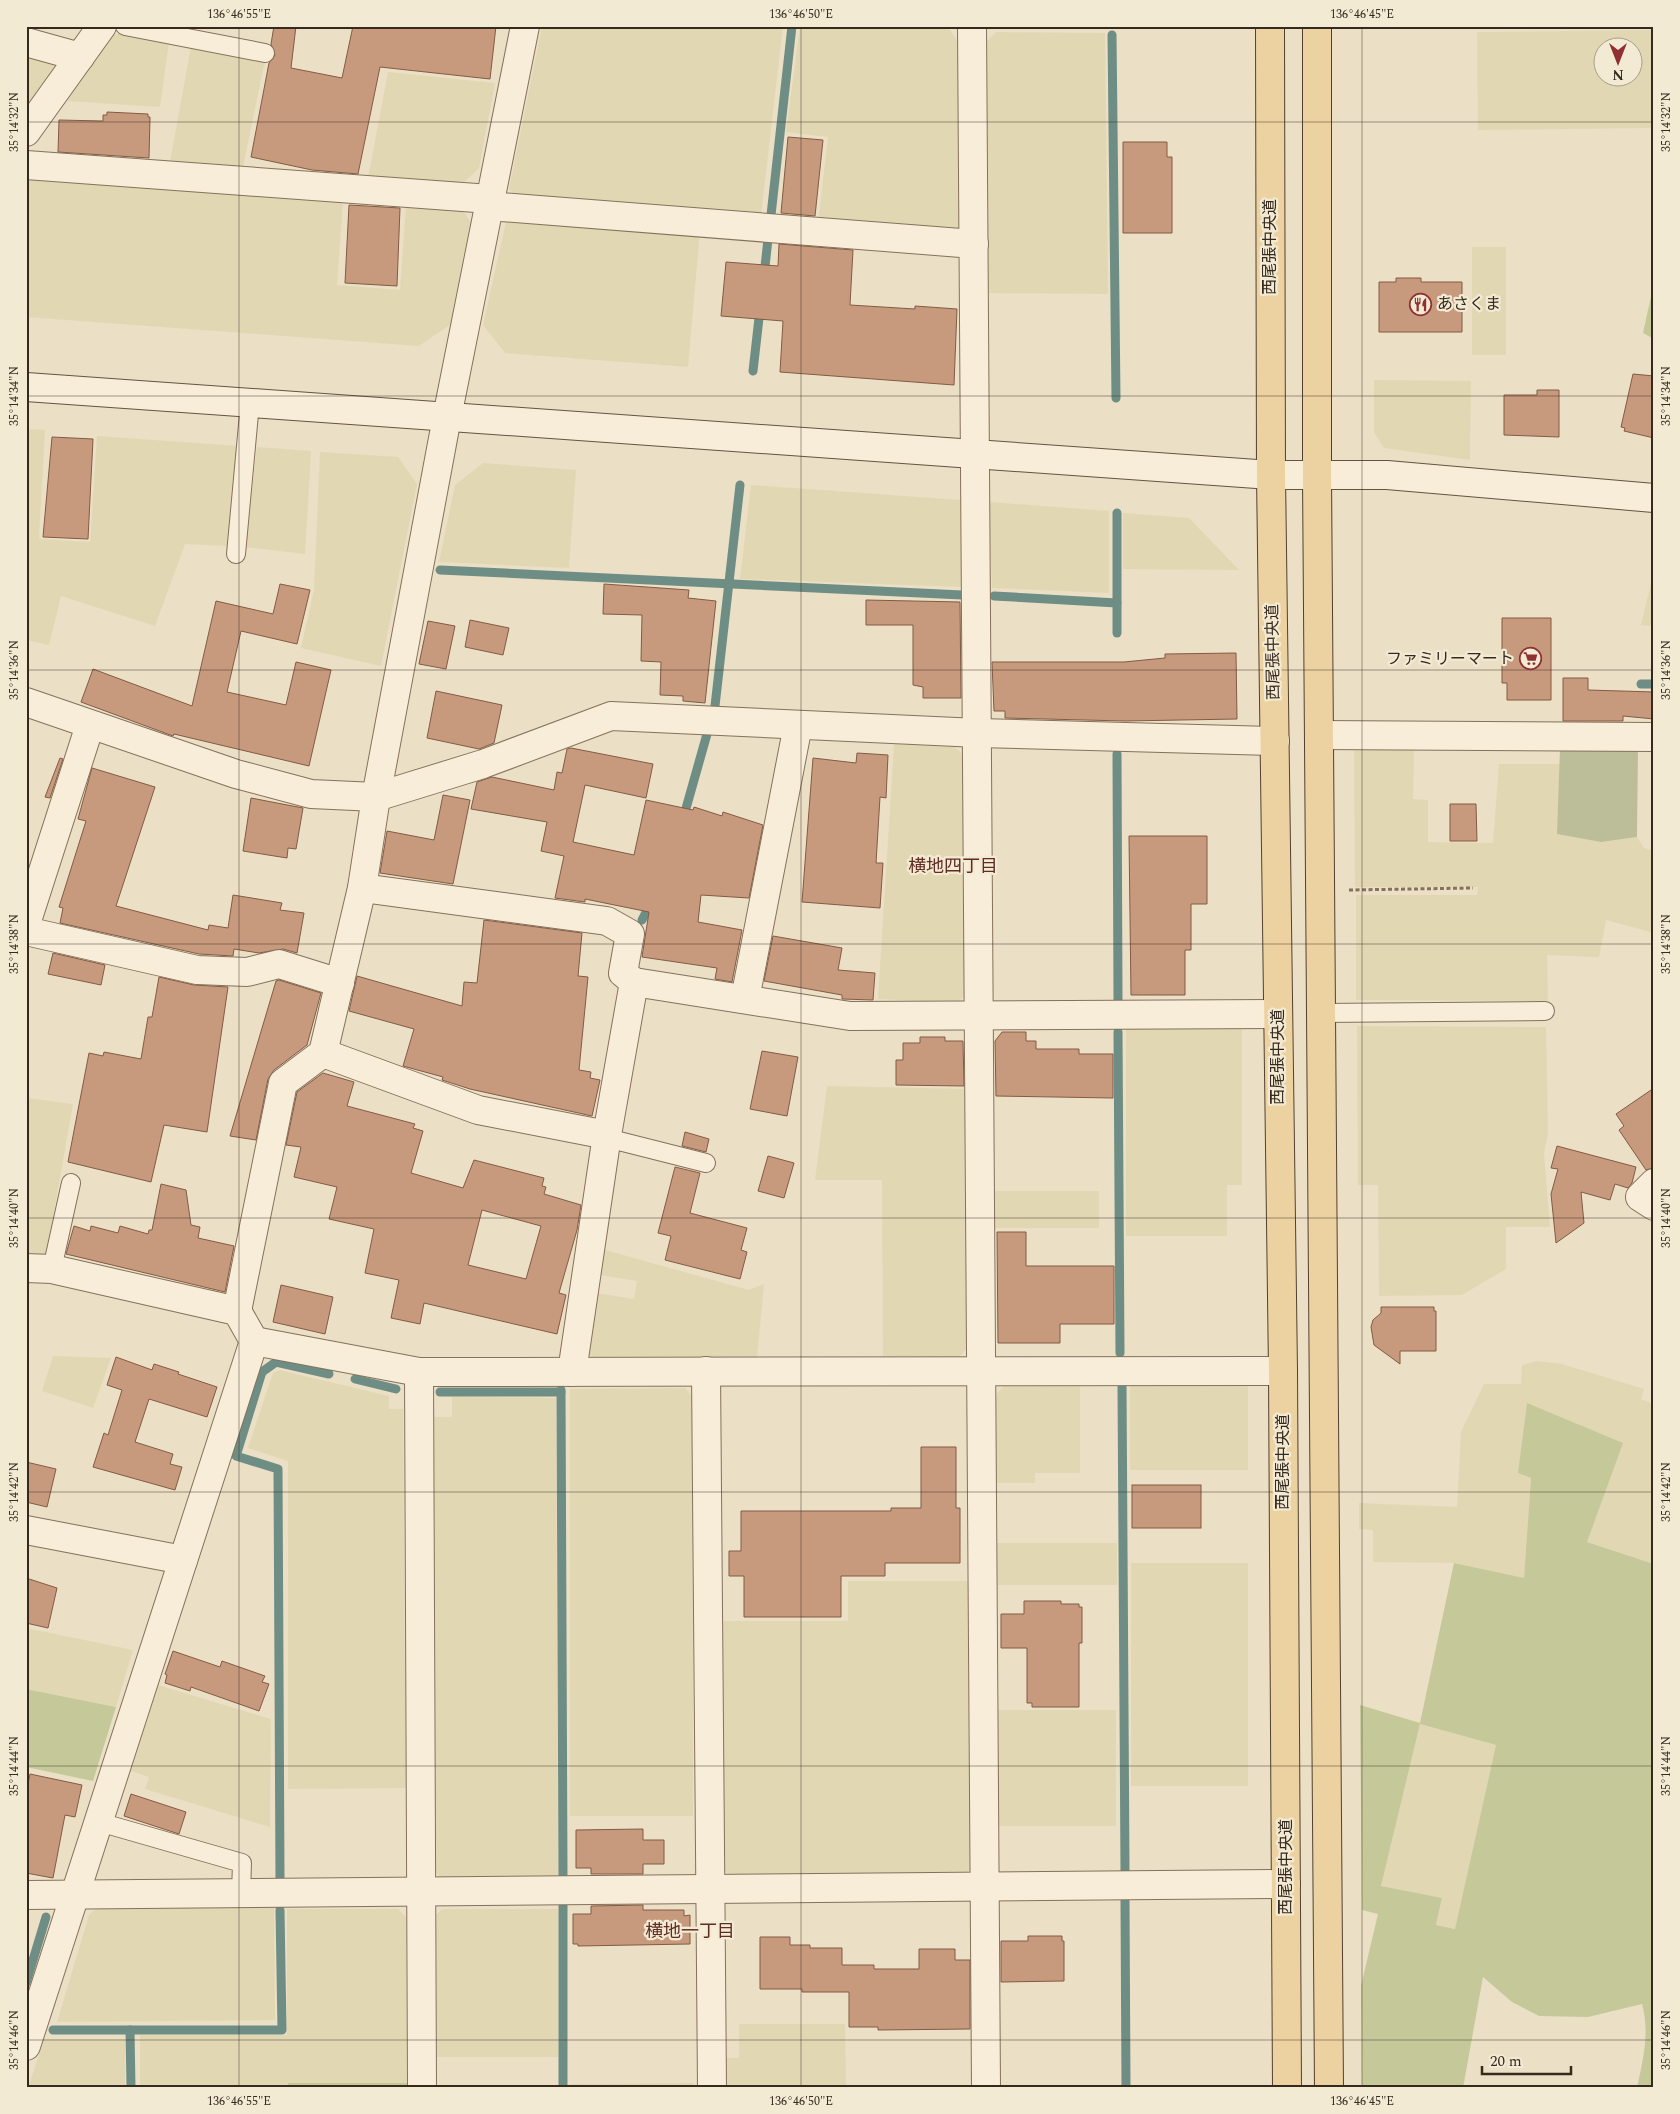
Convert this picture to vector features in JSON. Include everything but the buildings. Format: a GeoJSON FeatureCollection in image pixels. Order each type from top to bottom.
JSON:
{"type":"FeatureCollection","features":[{"type":"Feature","properties":{"kind":"main road","name":"西尾張中央道"},"geometry":{"type":"LineString","coordinates":[[1270,26],[1271,475],[1279,1193],[1283,1370],[1287,2088]]}},
{"type":"Feature","properties":{"kind":"main road"},"geometry":{"type":"LineString","coordinates":[[1317,26],[1318,475],[1329,2088]]}},
{"type":"Feature","properties":{"kind":"street"},"geometry":{"type":"LineString","coordinates":[[26,132],[102,26]]}},
{"type":"Feature","properties":{"kind":"street"},"geometry":{"type":"LineString","coordinates":[[26,2046],[254,1341],[237,1311],[283,1083],[323,1052],[362,888],[376,797],[447,417],[525,26]]}},
{"type":"Feature","properties":{"kind":"street"},"geometry":{"type":"LineString","coordinates":[[972,26],[986,2088]]}},
{"type":"Feature","properties":{"kind":"street"},"geometry":{"type":"LineString","coordinates":[[26,42],[80,57]]}},
{"type":"Feature","properties":{"kind":"street"},"geometry":{"type":"LineString","coordinates":[[26,165],[974,244]]}},
{"type":"Feature","properties":{"kind":"street"},"geometry":{"type":"LineString","coordinates":[[26,387],[1271,475],[1387,475],[1654,498]]}},
{"type":"Feature","properties":{"kind":"street"},"geometry":{"type":"LineString","coordinates":[[26,702],[236,774],[311,794],[376,797],[483,764],[611,716],[978,733],[1275,741]]}},
{"type":"Feature","properties":{"kind":"street"},"geometry":{"type":"LineString","coordinates":[[26,924],[34,872],[90,725]]}},
{"type":"Feature","properties":{"kind":"street"},"geometry":{"type":"LineString","coordinates":[[746,999],[798,725]]}},
{"type":"Feature","properties":{"kind":"street"},"geometry":{"type":"LineString","coordinates":[[1320,735],[1654,737]]}},
{"type":"Feature","properties":{"kind":"street"},"geometry":{"type":"LineString","coordinates":[[362,888],[607,921],[630,934],[622,973],[634,982],[850,1016],[1278,1014]]}},
{"type":"Feature","properties":{"kind":"street"},"geometry":{"type":"LineString","coordinates":[[26,931],[197,970],[247,972],[279,964],[340,983]]}},
{"type":"Feature","properties":{"kind":"street"},"geometry":{"type":"LineString","coordinates":[[572,1372],[607,1137],[634,982]]}},
{"type":"Feature","properties":{"kind":"street"},"geometry":{"type":"LineString","coordinates":[[323,1052],[478,1110],[607,1137]]}},
{"type":"Feature","properties":{"kind":"street"},"geometry":{"type":"LineString","coordinates":[[1654,1183],[1640,1198],[1654,1206]]}},
{"type":"Feature","properties":{"kind":"street"},"geometry":{"type":"LineString","coordinates":[[39,1268],[237,1311]]}},
{"type":"Feature","properties":{"kind":"street"},"geometry":{"type":"LineString","coordinates":[[254,1341],[419,1372],[1283,1370]]}},
{"type":"Feature","properties":{"kind":"street"},"geometry":{"type":"LineString","coordinates":[[706,1371],[712,2088]]}},
{"type":"Feature","properties":{"kind":"street"},"geometry":{"type":"LineString","coordinates":[[419,1372],[422,2088]]}},
{"type":"Feature","properties":{"kind":"street"},"geometry":{"type":"LineString","coordinates":[[26,1530],[183,1560]]}},
{"type":"Feature","properties":{"kind":"street"},"geometry":{"type":"LineString","coordinates":[[26,1895],[1286,1884]]}},
{"type":"Feature","properties":{"kind":"lane"},"geometry":{"type":"LineString","coordinates":[[125,26],[265,52]]}},
{"type":"Feature","properties":{"kind":"lane"},"geometry":{"type":"LineString","coordinates":[[236,554],[250,403]]}},
{"type":"Feature","properties":{"kind":"lane"},"geometry":{"type":"LineString","coordinates":[[1322,1013],[1545,1011]]}},
{"type":"Feature","properties":{"kind":"lane"},"geometry":{"type":"LineString","coordinates":[[607,1137],[706,1164]]}},
{"type":"Feature","properties":{"kind":"lane"},"geometry":{"type":"LineString","coordinates":[[39,1268],[71,1183]]}},
{"type":"Feature","properties":{"kind":"lane"},"geometry":{"type":"LineString","coordinates":[[99,1822],[242,1863],[241,1893]]}},
{"type":"Feature","properties":{"kind":"path"},"geometry":{"type":"LineString","coordinates":[[1348,890],[1473,888]]}},
{"type":"Feature","properties":{"kind":"shaded area"},"geometry":{"type":"Polygon","coordinates":[[[542,26],[783,26],[761,215],[518,198],[509,189],[542,26]]]}},
{"type":"Feature","properties":{"kind":"shaded area"},"geometry":{"type":"Polygon","coordinates":[[[800,26],[932,26],[949,29],[961,46],[962,229],[956,233],[818,223],[828,137],[786,132],[800,26]]]}},
{"type":"Feature","properties":{"kind":"shaded area"},"geometry":{"type":"Polygon","coordinates":[[[1654,30],[1654,128],[1478,130],[1477,32],[1654,30]]]}},
{"type":"Feature","properties":{"kind":"shaded area"},"geometry":{"type":"Polygon","coordinates":[[[123,32],[169,42],[160,107],[67,101],[110,36],[123,32]]]}},
{"type":"Feature","properties":{"kind":"shaded area"},"geometry":{"type":"Polygon","coordinates":[[[996,32],[1105,33],[1108,294],[986,293],[983,45],[996,32]]]}},
{"type":"Feature","properties":{"kind":"shaded area"},"geometry":{"type":"Polygon","coordinates":[[[26,45],[63,59],[26,115],[26,45]]]}},
{"type":"Feature","properties":{"kind":"shaded area"},"geometry":{"type":"Polygon","coordinates":[[[191,46],[265,60],[243,167],[170,162],[191,46]]]}},
{"type":"Feature","properties":{"kind":"shaded area"},"geometry":{"type":"Polygon","coordinates":[[[388,72],[495,83],[479,168],[462,184],[368,178],[388,72]]]}},
{"type":"Feature","properties":{"kind":"shaded area"},"geometry":{"type":"Polygon","coordinates":[[[26,179],[343,201],[337,285],[400,290],[406,205],[461,209],[471,222],[451,324],[419,346],[26,317],[26,179]]]}},
{"type":"Feature","properties":{"kind":"shaded area"},"geometry":{"type":"Polygon","coordinates":[[[512,217],[700,230],[688,367],[505,353],[483,325],[506,222],[512,217]]]}},
{"type":"Feature","properties":{"kind":"shaded area"},"geometry":{"type":"Polygon","coordinates":[[[1472,247],[1506,247],[1506,355],[1472,355],[1472,247]]]}},
{"type":"Feature","properties":{"kind":"shaded area"},"geometry":{"type":"Polygon","coordinates":[[[1374,380],[1471,381],[1470,460],[1384,448],[1374,432],[1374,380]]]}},
{"type":"Feature","properties":{"kind":"shaded area"},"geometry":{"type":"Polygon","coordinates":[[[26,429],[45,430],[39,539],[90,542],[97,436],[239,446],[228,546],[185,544],[155,626],[61,596],[49,645],[26,640],[26,429]]]}},
{"type":"Feature","properties":{"kind":"shaded area"},"geometry":{"type":"Polygon","coordinates":[[[257,447],[311,451],[305,554],[245,547],[257,447]]]}},
{"type":"Feature","properties":{"kind":"shaded area"},"geometry":{"type":"Polygon","coordinates":[[[320,452],[398,457],[417,484],[381,666],[301,648],[314,590],[320,452]]]}},
{"type":"Feature","properties":{"kind":"shaded area"},"geometry":{"type":"Polygon","coordinates":[[[483,463],[576,470],[569,568],[439,562],[455,485],[483,463]]]}},
{"type":"Feature","properties":{"kind":"shaded area"},"geometry":{"type":"Polygon","coordinates":[[[751,485],[961,500],[964,587],[740,579],[751,485]]]}},
{"type":"Feature","properties":{"kind":"shaded area"},"geometry":{"type":"Polygon","coordinates":[[[989,502],[1109,511],[1109,593],[992,588],[989,502]]]}},
{"type":"Feature","properties":{"kind":"shaded area"},"geometry":{"type":"Polygon","coordinates":[[[1123,513],[1189,518],[1239,570],[1123,569],[1123,513]]]}},
{"type":"Feature","properties":{"kind":"shaded area"},"geometry":{"type":"Polygon","coordinates":[[[1654,571],[1654,626],[1641,625],[1654,571]]]}},
{"type":"Feature","properties":{"kind":"shaded area"},"geometry":{"type":"Polygon","coordinates":[[[894,744],[954,747],[964,755],[967,994],[957,1003],[878,999],[894,744]]]}},
{"type":"Feature","properties":{"kind":"shaded area"},"geometry":{"type":"Polygon","coordinates":[[[1354,749],[1414,749],[1413,799],[1428,800],[1428,842],[1493,843],[1499,764],[1560,764],[1557,834],[1601,842],[1637,837],[1644,848],[1654,851],[1654,933],[1606,920],[1599,957],[1547,955],[1548,1001],[1356,1000],[1356,895],[1477,895],[1478,887],[1355,887],[1354,749]]]}},
{"type":"Feature","properties":{"kind":"shaded area"},"geometry":{"type":"Polygon","coordinates":[[[1126,1025],[1242,1025],[1242,1185],[1227,1185],[1227,1236],[1126,1236],[1126,1025]]]}},
{"type":"Feature","properties":{"kind":"shaded area"},"geometry":{"type":"Polygon","coordinates":[[[1357,1026],[1546,1027],[1548,1133],[1544,1153],[1550,1227],[1506,1227],[1506,1269],[1462,1295],[1379,1296],[1378,1185],[1358,1185],[1357,1026]]]}},
{"type":"Feature","properties":{"kind":"shaded area"},"geometry":{"type":"Polygon","coordinates":[[[827,1086],[966,1089],[968,1347],[959,1357],[883,1356],[882,1180],[815,1180],[827,1086]]]}},
{"type":"Feature","properties":{"kind":"shaded area"},"geometry":{"type":"Polygon","coordinates":[[[26,1098],[73,1104],[46,1257],[26,1255],[26,1098]]]}},
{"type":"Feature","properties":{"kind":"shaded area"},"geometry":{"type":"Polygon","coordinates":[[[995,1191],[1099,1191],[1099,1228],[995,1228],[995,1191]]]}},
{"type":"Feature","properties":{"kind":"shaded area"},"geometry":{"type":"Polygon","coordinates":[[[605,1250],[749,1290],[764,1284],[757,1357],[594,1358],[587,1353],[597,1293],[634,1299],[637,1281],[600,1275],[605,1250]]]}},
{"type":"Feature","properties":{"kind":"shaded area"},"geometry":{"type":"Polygon","coordinates":[[[53,1356],[111,1358],[93,1408],[42,1391],[53,1356]]]}},
{"type":"Feature","properties":{"kind":"shaded area"},"geometry":{"type":"Polygon","coordinates":[[[1537,1361],[1562,1364],[1644,1389],[1641,1399],[1654,1404],[1654,1564],[1587,1542],[1531,1478],[1524,1579],[1454,1563],[1373,1562],[1373,1530],[1359,1529],[1359,1503],[1457,1507],[1461,1432],[1484,1384],[1521,1384],[1522,1365],[1537,1361]]]}},
{"type":"Feature","properties":{"kind":"shaded area"},"geometry":{"type":"Polygon","coordinates":[[[279,1370],[389,1396],[389,1409],[403,1409],[406,1788],[288,1789],[288,1461],[248,1448],[273,1373],[279,1370]]]}},
{"type":"Feature","properties":{"kind":"shaded area"},"geometry":{"type":"Polygon","coordinates":[[[1130,1382],[1248,1382],[1248,1470],[1130,1470],[1130,1382]]]}},
{"type":"Feature","properties":{"kind":"shaded area"},"geometry":{"type":"Polygon","coordinates":[[[1006,1384],[1080,1384],[1080,1473],[1035,1473],[1035,1483],[995,1483],[995,1395],[1006,1384]]]}},
{"type":"Feature","properties":{"kind":"shaded area"},"geometry":{"type":"Polygon","coordinates":[[[685,1388],[693,1397],[693,1816],[570,1816],[570,1389],[685,1388]]]}},
{"type":"Feature","properties":{"kind":"shaded area"},"geometry":{"type":"Polygon","coordinates":[[[452,1397],[556,1398],[558,1878],[442,1879],[435,1872],[431,1417],[452,1417],[452,1397]]]}},
{"type":"Feature","properties":{"kind":"shaded area"},"geometry":{"type":"Polygon","coordinates":[[[996,1543],[1117,1543],[1117,1585],[996,1585],[996,1543]]]}},
{"type":"Feature","properties":{"kind":"shaded area"},"geometry":{"type":"Polygon","coordinates":[[[1131,1563],[1248,1563],[1248,1786],[1131,1786],[1131,1563]]]}},
{"type":"Feature","properties":{"kind":"shaded area"},"geometry":{"type":"Polygon","coordinates":[[[848,1581],[972,1581],[972,1868],[961,1877],[731,1877],[723,1869],[723,1621],[848,1621],[848,1581]]]}},
{"type":"Feature","properties":{"kind":"shaded area"},"geometry":{"type":"Polygon","coordinates":[[[26,1628],[133,1650],[116,1707],[26,1689],[26,1628]]]}},
{"type":"Feature","properties":{"kind":"shaded area"},"geometry":{"type":"Polygon","coordinates":[[[158,1685],[271,1719],[270,1827],[145,1789],[149,1777],[131,1771],[158,1685]]]}},
{"type":"Feature","properties":{"kind":"shaded area"},"geometry":{"type":"Polygon","coordinates":[[[998,1710],[1116,1710],[1116,1826],[998,1826],[998,1710]]]}},
{"type":"Feature","properties":{"kind":"shaded area"},"geometry":{"type":"Polygon","coordinates":[[[1420,1724],[1496,1745],[1455,1929],[1436,1925],[1442,1899],[1381,1886],[1420,1724]]]}},
{"type":"Feature","properties":{"kind":"shaded area"},"geometry":{"type":"Polygon","coordinates":[[[274,1905],[275,2020],[57,2022],[89,1915],[97,1907],[274,1905]]]}},
{"type":"Feature","properties":{"kind":"shaded area"},"geometry":{"type":"Polygon","coordinates":[[[287,1909],[398,1909],[406,1917],[407,2083],[288,2083],[288,2088],[140,2088],[140,2035],[287,2035],[287,1909]]]}},
{"type":"Feature","properties":{"kind":"shaded area"},"geometry":{"type":"Polygon","coordinates":[[[442,1909],[558,1909],[558,2057],[437,2057],[436,1915],[442,1909]]]}},
{"type":"Feature","properties":{"kind":"shaded area"},"geometry":{"type":"Polygon","coordinates":[[[739,2024],[845,2024],[846,2088],[723,2088],[722,2058],[739,2058],[739,2024]]]}},
{"type":"Feature","properties":{"kind":"shaded area"},"geometry":{"type":"Polygon","coordinates":[[[44,2039],[125,2039],[125,2088],[28,2088],[44,2039]]]}},
{"type":"Feature","properties":{"kind":"shaded area"},"geometry":{"type":"Polygon","coordinates":[[[694,2083],[694,2088],[569,2088],[569,2084],[694,2083]]]}},
{"type":"Feature","properties":{"kind":"green space"},"geometry":{"type":"Polygon","coordinates":[[[1654,283],[1654,339],[1643,333],[1654,283]]]}},
{"type":"Feature","properties":{"kind":"green space"},"geometry":{"type":"Polygon","coordinates":[[[1560,749],[1638,749],[1637,837],[1601,842],[1557,834],[1560,749]]]}},
{"type":"Feature","properties":{"kind":"green space"},"geometry":{"type":"Polygon","coordinates":[[[1527,1403],[1623,1443],[1587,1542],[1654,1564],[1654,2088],[1637,2088],[1646,2036],[1642,2004],[1588,2017],[1539,2016],[1512,2002],[1483,1977],[1463,2088],[1362,2088],[1361,1986],[1378,1914],[1362,1910],[1360,1705],[1420,1723],[1454,1563],[1524,1578],[1531,1478],[1518,1473],[1527,1403]],[[1420,1724],[1381,1886],[1442,1898],[1436,1925],[1455,1929],[1496,1745],[1420,1724]]]}},
{"type":"Feature","properties":{"kind":"green space"},"geometry":{"type":"Polygon","coordinates":[[[26,1689],[116,1707],[93,1781],[26,1767],[26,1689]]]}},
{"type":"Feature","properties":{"kind":"green space"},"geometry":{"type":"Polygon","coordinates":[[[288,2083],[407,2083],[407,2088],[288,2088],[288,2083]]]}},
{"type":"Feature","properties":{"kind":"waterway"},"geometry":{"type":"LineString","coordinates":[[771,215],[792,26]]}},
{"type":"Feature","properties":{"kind":"waterway"},"geometry":{"type":"LineString","coordinates":[[1112,35],[1116,398]]}},
{"type":"Feature","properties":{"kind":"waterway"},"geometry":{"type":"LineString","coordinates":[[764,276],[768,239]]}},
{"type":"Feature","properties":{"kind":"waterway"},"geometry":{"type":"LineString","coordinates":[[753,371],[760,309]]}},
{"type":"Feature","properties":{"kind":"waterway"},"geometry":{"type":"LineString","coordinates":[[715,706],[740,485]]}},
{"type":"Feature","properties":{"kind":"waterway"},"geometry":{"type":"LineString","coordinates":[[994,596],[1117,603],[1117,513]]}},
{"type":"Feature","properties":{"kind":"waterway"},"geometry":{"type":"LineString","coordinates":[[440,570],[962,595]]}},
{"type":"Feature","properties":{"kind":"waterway"},"geometry":{"type":"LineString","coordinates":[[1117,603],[1117,633]]}},
{"type":"Feature","properties":{"kind":"waterway"},"geometry":{"type":"LineString","coordinates":[[1641,684],[1654,684]]}},
{"type":"Feature","properties":{"kind":"waterway"},"geometry":{"type":"LineString","coordinates":[[683,819],[707,734]]}},
{"type":"Feature","properties":{"kind":"waterway"},"geometry":{"type":"LineString","coordinates":[[1117,754],[1118,1000]]}},
{"type":"Feature","properties":{"kind":"waterway"},"geometry":{"type":"LineString","coordinates":[[642,920],[652,901]]}},
{"type":"Feature","properties":{"kind":"waterway"},"geometry":{"type":"LineString","coordinates":[[1118,1032],[1120,1353]]}},
{"type":"Feature","properties":{"kind":"waterway"},"geometry":{"type":"LineString","coordinates":[[280,1879],[278,1469],[236,1456],[262,1372],[276,1362],[329,1374]]}},
{"type":"Feature","properties":{"kind":"waterway"},"geometry":{"type":"LineString","coordinates":[[355,1379],[396,1389]]}},
{"type":"Feature","properties":{"kind":"waterway"},"geometry":{"type":"LineString","coordinates":[[1122,1385],[1125,1871]]}},
{"type":"Feature","properties":{"kind":"waterway"},"geometry":{"type":"LineString","coordinates":[[561,1390],[563,1875]]}},
{"type":"Feature","properties":{"kind":"waterway"},"geometry":{"type":"LineString","coordinates":[[440,1392],[561,1392]]}},
{"type":"Feature","properties":{"kind":"waterway"},"geometry":{"type":"LineString","coordinates":[[1125,1901],[1126,2088]]}},
{"type":"Feature","properties":{"kind":"waterway"},"geometry":{"type":"LineString","coordinates":[[563,1906],[563,2088]]}},
{"type":"Feature","properties":{"kind":"waterway"},"geometry":{"type":"LineString","coordinates":[[53,2030],[282,2030],[280,1910]]}},
{"type":"Feature","properties":{"kind":"waterway"},"geometry":{"type":"LineString","coordinates":[[26,1983],[46,1917]]}},
{"type":"Feature","properties":{"kind":"waterway"},"geometry":{"type":"LineString","coordinates":[[130,2030],[131,2088]]}},
{"type":"Feature","properties":{"kind":"place","name":"あさくま"},"geometry":{"type":"Point","coordinates":[1421,304]}},
{"type":"Feature","properties":{"kind":"place","name":"ファミリーマート"},"geometry":{"type":"Point","coordinates":[1530,659]}},
{"type":"Feature","properties":{"kind":"district","name":"横地四丁目"},"geometry":{"type":"Point","coordinates":[953,866]}},
{"type":"Feature","properties":{"kind":"district","name":"横地一丁目"},"geometry":{"type":"Point","coordinates":[690,1931]}}]}
